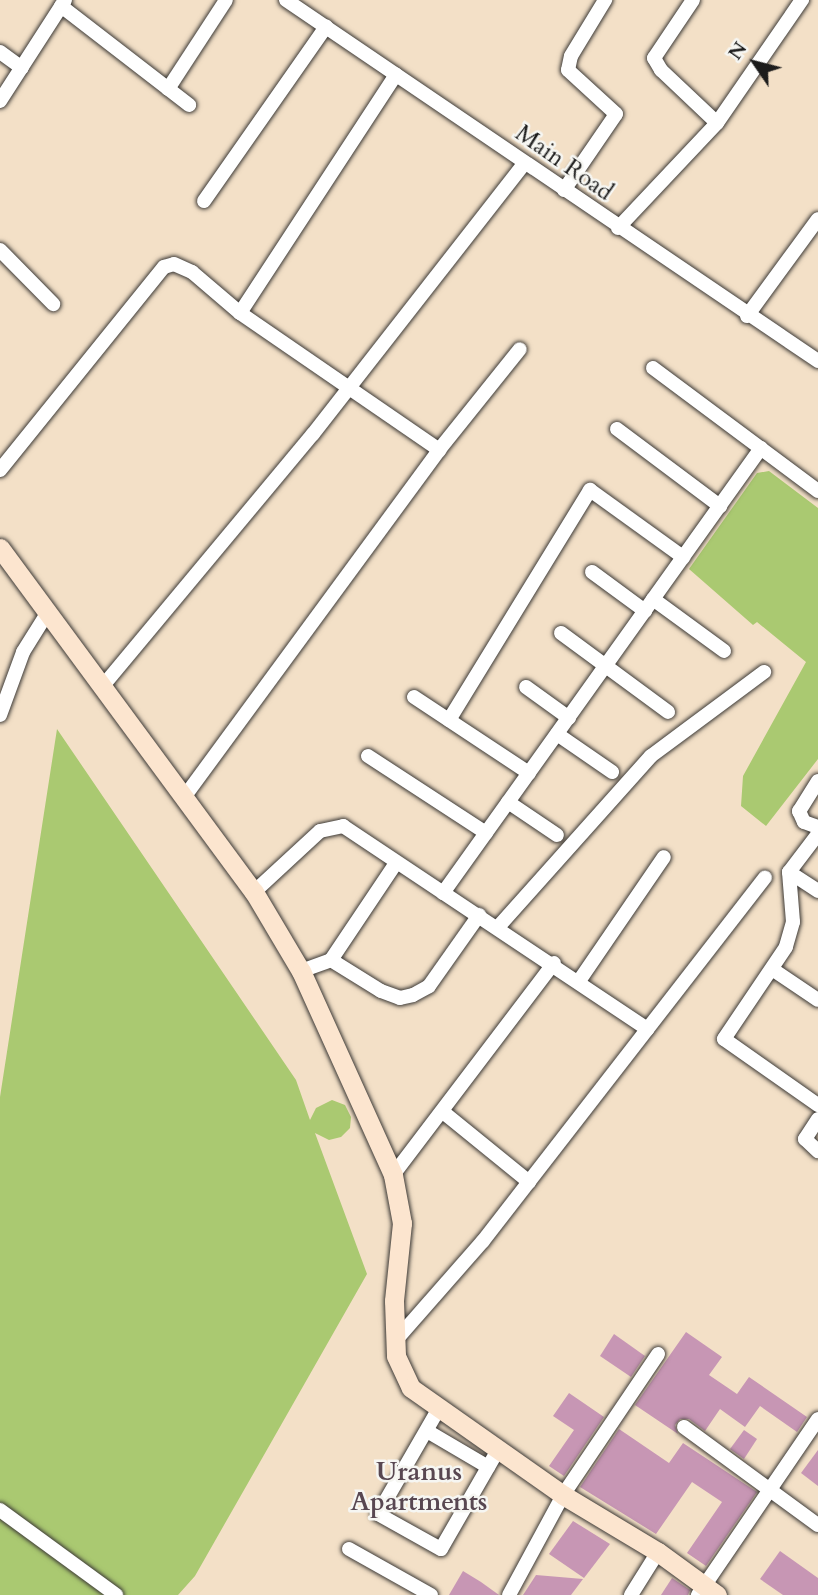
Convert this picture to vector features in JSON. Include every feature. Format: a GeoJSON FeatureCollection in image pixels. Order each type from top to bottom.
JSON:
{"type":"FeatureCollection","features":[{"type":"Feature","properties":{"kind":"street"},"geometry":{"type":"LineString","coordinates":[[168,89],[226,0]]}},
{"type":"Feature","properties":{"kind":"street","name":"Main Road"},"geometry":{"type":"LineString","coordinates":[[286,0],[747,316],[818,361]]}},
{"type":"Feature","properties":{"kind":"street"},"geometry":{"type":"LineString","coordinates":[[564,190],[616,114],[568,70],[571,56],[605,0]]}},
{"type":"Feature","properties":{"kind":"street"},"geometry":{"type":"LineString","coordinates":[[694,0],[654,58],[661,70],[717,123]]}},
{"type":"Feature","properties":{"kind":"street"},"geometry":{"type":"LineString","coordinates":[[618,228],[717,123],[803,0]]}},
{"type":"Feature","properties":{"kind":"street"},"geometry":{"type":"LineString","coordinates":[[0,101],[63,3],[189,105]]}},
{"type":"Feature","properties":{"kind":"street"},"geometry":{"type":"LineString","coordinates":[[204,201],[326,27]]}},
{"type":"Feature","properties":{"kind":"street"},"geometry":{"type":"LineString","coordinates":[[0,52],[23,68]]}},
{"type":"Feature","properties":{"kind":"street"},"geometry":{"type":"LineString","coordinates":[[240,313],[396,75]]}},
{"type":"Feature","properties":{"kind":"street"},"geometry":{"type":"LineString","coordinates":[[102,687],[206,566],[525,163]]}},
{"type":"Feature","properties":{"kind":"street"},"geometry":{"type":"LineString","coordinates":[[747,316],[818,219]]}},
{"type":"Feature","properties":{"kind":"street"},"geometry":{"type":"LineString","coordinates":[[0,250],[54,304]]}},
{"type":"Feature","properties":{"kind":"street"},"geometry":{"type":"LineString","coordinates":[[0,470],[164,267],[183,265],[240,313],[439,450]]}},
{"type":"Feature","properties":{"kind":"street"},"geometry":{"type":"LineString","coordinates":[[185,796],[439,450],[520,349]]}},
{"type":"Feature","properties":{"kind":"street"},"geometry":{"type":"LineString","coordinates":[[653,368],[818,491]]}},
{"type":"Feature","properties":{"kind":"street"},"geometry":{"type":"LineString","coordinates":[[617,429],[720,506]]}},
{"type":"Feature","properties":{"kind":"street"},"geometry":{"type":"LineString","coordinates":[[443,893],[761,449]]}},
{"type":"Feature","properties":{"kind":"street"},"geometry":{"type":"LineString","coordinates":[[449,720],[590,490],[683,557]]}},
{"type":"Feature","properties":{"kind":"street"},"geometry":{"type":"LineString","coordinates":[[0,548],[254,892],[301,971],[393,1175],[402,1223],[395,1341],[403,1375],[493,1459]]}},
{"type":"Feature","properties":{"kind":"street"},"geometry":{"type":"LineString","coordinates":[[592,572],[724,651]]}},
{"type":"Feature","properties":{"kind":"street"},"geometry":{"type":"LineString","coordinates":[[0,715],[2,692],[48,612]]}},
{"type":"Feature","properties":{"kind":"street"},"geometry":{"type":"LineString","coordinates":[[561,633],[668,712]]}},
{"type":"Feature","properties":{"kind":"street"},"geometry":{"type":"LineString","coordinates":[[499,926],[651,757],[764,672]]}},
{"type":"Feature","properties":{"kind":"street"},"geometry":{"type":"LineString","coordinates":[[526,687],[569,718]]}},
{"type":"Feature","properties":{"kind":"street"},"geometry":{"type":"LineString","coordinates":[[414,697],[529,773]]}},
{"type":"Feature","properties":{"kind":"street"},"geometry":{"type":"LineString","coordinates":[[557,734],[612,772]]}},
{"type":"Feature","properties":{"kind":"street"},"geometry":{"type":"LineString","coordinates":[[368,756],[486,833]]}},
{"type":"Feature","properties":{"kind":"street"},"geometry":{"type":"LineString","coordinates":[[818,781],[799,811],[804,822],[818,827]]}},
{"type":"Feature","properties":{"kind":"street"},"geometry":{"type":"LineString","coordinates":[[509,802],[557,835]]}},
{"type":"Feature","properties":{"kind":"street"},"geometry":{"type":"LineString","coordinates":[[254,892],[320,831],[336,824],[499,926],[647,1029]]}},
{"type":"Feature","properties":{"kind":"street"},"geometry":{"type":"LineString","coordinates":[[818,834],[789,872],[792,931],[772,969],[724,1039],[818,1105]]}},
{"type":"Feature","properties":{"kind":"street"},"geometry":{"type":"LineString","coordinates":[[579,981],[664,857]]}},
{"type":"Feature","properties":{"kind":"street"},"geometry":{"type":"LineString","coordinates":[[301,971],[331,960],[396,863]]}},
{"type":"Feature","properties":{"kind":"street"},"geometry":{"type":"LineString","coordinates":[[789,872],[818,891]]}},
{"type":"Feature","properties":{"kind":"street"},"geometry":{"type":"LineString","coordinates":[[395,1341],[483,1241],[765,877]]}},
{"type":"Feature","properties":{"kind":"street"},"geometry":{"type":"LineString","coordinates":[[331,960],[381,991],[400,998],[413,995],[429,986],[478,915]]}},
{"type":"Feature","properties":{"kind":"street"},"geometry":{"type":"LineString","coordinates":[[393,1175],[554,963]]}},
{"type":"Feature","properties":{"kind":"street"},"geometry":{"type":"LineString","coordinates":[[772,969],[818,1000]]}},
{"type":"Feature","properties":{"kind":"street"},"geometry":{"type":"LineString","coordinates":[[443,1112],[528,1182]]}},
{"type":"Feature","properties":{"kind":"street"},"geometry":{"type":"LineString","coordinates":[[818,1119],[805,1139],[818,1151]]}},
{"type":"Feature","properties":{"kind":"street"},"geometry":{"type":"LineString","coordinates":[[509,1595],[563,1495],[658,1354]]}},
{"type":"Feature","properties":{"kind":"street"},"geometry":{"type":"LineString","coordinates":[[438,1410],[378,1514],[440,1549],[493,1459]]}},
{"type":"Feature","properties":{"kind":"street"},"geometry":{"type":"LineString","coordinates":[[427,1431],[493,1459],[563,1495],[658,1552],[706,1592],[818,1419]]}},
{"type":"Feature","properties":{"kind":"street"},"geometry":{"type":"LineString","coordinates":[[684,1427],[818,1525]]}},
{"type":"Feature","properties":{"kind":"street"},"geometry":{"type":"LineString","coordinates":[[0,1510],[117,1595]]}},
{"type":"Feature","properties":{"kind":"street"},"geometry":{"type":"LineString","coordinates":[[349,1549],[431,1595]]}},
{"type":"Feature","properties":{"kind":"street"},"geometry":{"type":"LineString","coordinates":[[631,1595],[658,1552]]}},
{"type":"Feature","properties":{"kind":"green space"},"geometry":{"type":"Polygon","coordinates":[[[769,471],[818,508],[818,759],[766,826],[741,806],[743,776],[806,662],[757,622],[753,625],[689,569],[757,473],[769,471]]]}},
{"type":"Feature","properties":{"kind":"green space"},"geometry":{"type":"Polygon","coordinates":[[[57,729],[296,1080],[310,1120],[316,1108],[332,1100],[345,1105],[351,1117],[350,1128],[341,1137],[329,1140],[315,1133],[367,1274],[195,1576],[178,1595],[0,1595],[0,1097],[57,729]]]}},
{"type":"Feature","properties":{"kind":"building"},"geometry":{"type":"Polygon","coordinates":[[[686,1332],[722,1357],[709,1375],[737,1394],[749,1377],[807,1417],[797,1432],[760,1406],[745,1427],[720,1409],[705,1431],[689,1419],[680,1419],[675,1425],[678,1434],[635,1405],[686,1332]]]}},
{"type":"Feature","properties":{"kind":"building"},"geometry":{"type":"Polygon","coordinates":[[[614,1334],[645,1356],[631,1377],[600,1356],[614,1334]]]}},
{"type":"Feature","properties":{"kind":"building"},"geometry":{"type":"Polygon","coordinates":[[[569,1393],[604,1417],[564,1476],[549,1466],[574,1430],[553,1416],[569,1393]]]}},
{"type":"Feature","properties":{"kind":"building"},"geometry":{"type":"Polygon","coordinates":[[[619,1429],[669,1463],[683,1443],[757,1492],[706,1566],[687,1553],[722,1502],[692,1482],[656,1534],[580,1487],[619,1429]]]}},
{"type":"Feature","properties":{"kind":"building"},"geometry":{"type":"Polygon","coordinates":[[[744,1430],[757,1439],[744,1459],[730,1449],[744,1430]]]}},
{"type":"Feature","properties":{"kind":"building"},"geometry":{"type":"Polygon","coordinates":[[[818,1450],[818,1486],[801,1473],[818,1450]]]}},
{"type":"Feature","properties":{"kind":"building"},"geometry":{"type":"Polygon","coordinates":[[[573,1521],[610,1544],[584,1578],[549,1554],[573,1521]]]}},
{"type":"Feature","properties":{"kind":"building"},"geometry":{"type":"Polygon","coordinates":[[[780,1551],[818,1578],[818,1595],[783,1595],[760,1579],[780,1551]]]}},
{"type":"Feature","properties":{"kind":"building"},"geometry":{"type":"Polygon","coordinates":[[[463,1571],[481,1582],[499,1595],[449,1595],[463,1571]]]}},
{"type":"Feature","properties":{"kind":"building"},"geometry":{"type":"Polygon","coordinates":[[[536,1575],[583,1579],[571,1595],[523,1595],[536,1575]]]}},
{"type":"Feature","properties":{"kind":"building"},"geometry":{"type":"Polygon","coordinates":[[[672,1578],[690,1590],[688,1595],[661,1595],[672,1578]]]}},
{"type":"Feature","properties":{"kind":"district","name":"Uranus Apartments"},"geometry":{"type":"Point","coordinates":[419,1487]}}]}
